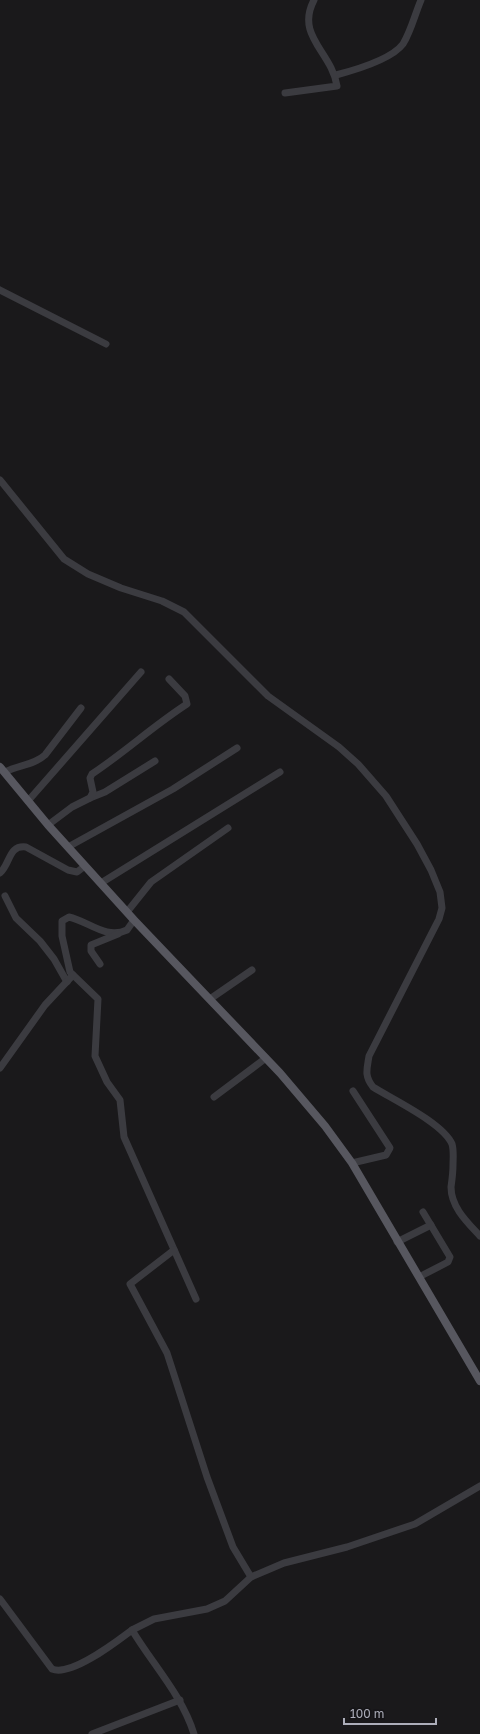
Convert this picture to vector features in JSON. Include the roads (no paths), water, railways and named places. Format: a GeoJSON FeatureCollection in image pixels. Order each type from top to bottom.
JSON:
{"type":"FeatureCollection","features":[{"type":"Feature","properties":{"kind":"main road"},"geometry":{"type":"LineString","coordinates":[[2,770],[85,866],[134,920],[266,1058],[325,1126],[352,1163],[480,1381]]}},
{"type":"Feature","properties":{"kind":"street"},"geometry":{"type":"LineString","coordinates":[[285,93],[337,86],[336,76],[329,62],[311,37],[308,26],[310,9],[314,0]]}},
{"type":"Feature","properties":{"kind":"street"},"geometry":{"type":"LineString","coordinates":[[336,76],[392,55],[402,44],[408,33],[421,0]]}},
{"type":"Feature","properties":{"kind":"street"},"geometry":{"type":"LineString","coordinates":[[0,290],[106,344]]}},
{"type":"Feature","properties":{"kind":"street"},"geometry":{"type":"LineString","coordinates":[[0,480],[64,559],[88,574],[121,588],[162,601],[184,612],[268,696],[339,747],[358,764],[386,796],[414,838],[431,870],[440,892],[442,908],[439,919],[369,1056],[366,1073],[368,1081],[373,1087],[430,1121],[452,1144],[454,1152],[451,1188],[453,1200],[458,1210],[480,1236]]}},
{"type":"Feature","properties":{"kind":"street"},"geometry":{"type":"LineString","coordinates":[[28,801],[141,672]]}},
{"type":"Feature","properties":{"kind":"street"},"geometry":{"type":"LineString","coordinates":[[90,798],[93,792],[90,778],[92,774],[126,751],[138,739],[156,725],[187,704],[185,696],[169,679]]}},
{"type":"Feature","properties":{"kind":"street"},"geometry":{"type":"LineString","coordinates":[[2,770],[39,761],[81,708]]}},
{"type":"Feature","properties":{"kind":"street"},"geometry":{"type":"LineString","coordinates":[[68,847],[173,789],[237,748]]}},
{"type":"Feature","properties":{"kind":"street"},"geometry":{"type":"LineString","coordinates":[[48,825],[72,807],[105,792],[156,761]]}},
{"type":"Feature","properties":{"kind":"street"},"geometry":{"type":"LineString","coordinates":[[101,883],[280,772]]}},
{"type":"Feature","properties":{"kind":"street"},"geometry":{"type":"LineString","coordinates":[[127,912],[151,882],[228,828]]}},
{"type":"Feature","properties":{"kind":"street"},"geometry":{"type":"LineString","coordinates":[[0,873],[8,861],[11,852],[14,848],[20,846],[26,847],[68,870],[77,872],[85,866]]}},
{"type":"Feature","properties":{"kind":"street"},"geometry":{"type":"LineString","coordinates":[[5,896],[16,918],[40,941],[54,959],[67,982]]}},
{"type":"Feature","properties":{"kind":"street"},"geometry":{"type":"LineString","coordinates":[[122,933],[105,932],[74,918],[65,918],[62,921],[61,927],[70,972],[98,999],[95,1056],[107,1082],[120,1100],[124,1137],[196,1299]]}},
{"type":"Feature","properties":{"kind":"street"},"geometry":{"type":"LineString","coordinates":[[100,964],[91,950],[91,945],[122,933],[127,930],[134,920]]}},
{"type":"Feature","properties":{"kind":"street"},"geometry":{"type":"LineString","coordinates":[[210,999],[252,970]]}},
{"type":"Feature","properties":{"kind":"street"},"geometry":{"type":"LineString","coordinates":[[0,1068],[45,1005],[73,975]]}},
{"type":"Feature","properties":{"kind":"street"},"geometry":{"type":"LineString","coordinates":[[214,1097],[266,1058]]}},
{"type":"Feature","properties":{"kind":"street"},"geometry":{"type":"LineString","coordinates":[[352,1163],[386,1155],[390,1148],[353,1091]]}},
{"type":"Feature","properties":{"kind":"street"},"geometry":{"type":"LineString","coordinates":[[419,1277],[450,1260],[450,1254],[423,1212]]}},
{"type":"Feature","properties":{"kind":"street"},"geometry":{"type":"LineString","coordinates":[[397,1242],[431,1225]]}},
{"type":"Feature","properties":{"kind":"street"},"geometry":{"type":"LineString","coordinates":[[174,1250],[130,1284],[167,1353],[206,1477],[233,1547],[251,1577]]}},
{"type":"Feature","properties":{"kind":"street"},"geometry":{"type":"LineString","coordinates":[[0,1599],[52,1669],[62,1671],[76,1666],[132,1630],[154,1619],[207,1609],[225,1601],[251,1577],[284,1563],[346,1547],[415,1524],[480,1486]]}},
{"type":"Feature","properties":{"kind":"street"},"geometry":{"type":"LineString","coordinates":[[132,1630],[148,1656],[180,1700],[188,1715],[194,1734]]}},
{"type":"Feature","properties":{"kind":"street"},"geometry":{"type":"LineString","coordinates":[[92,1734],[180,1700]]}}]}
